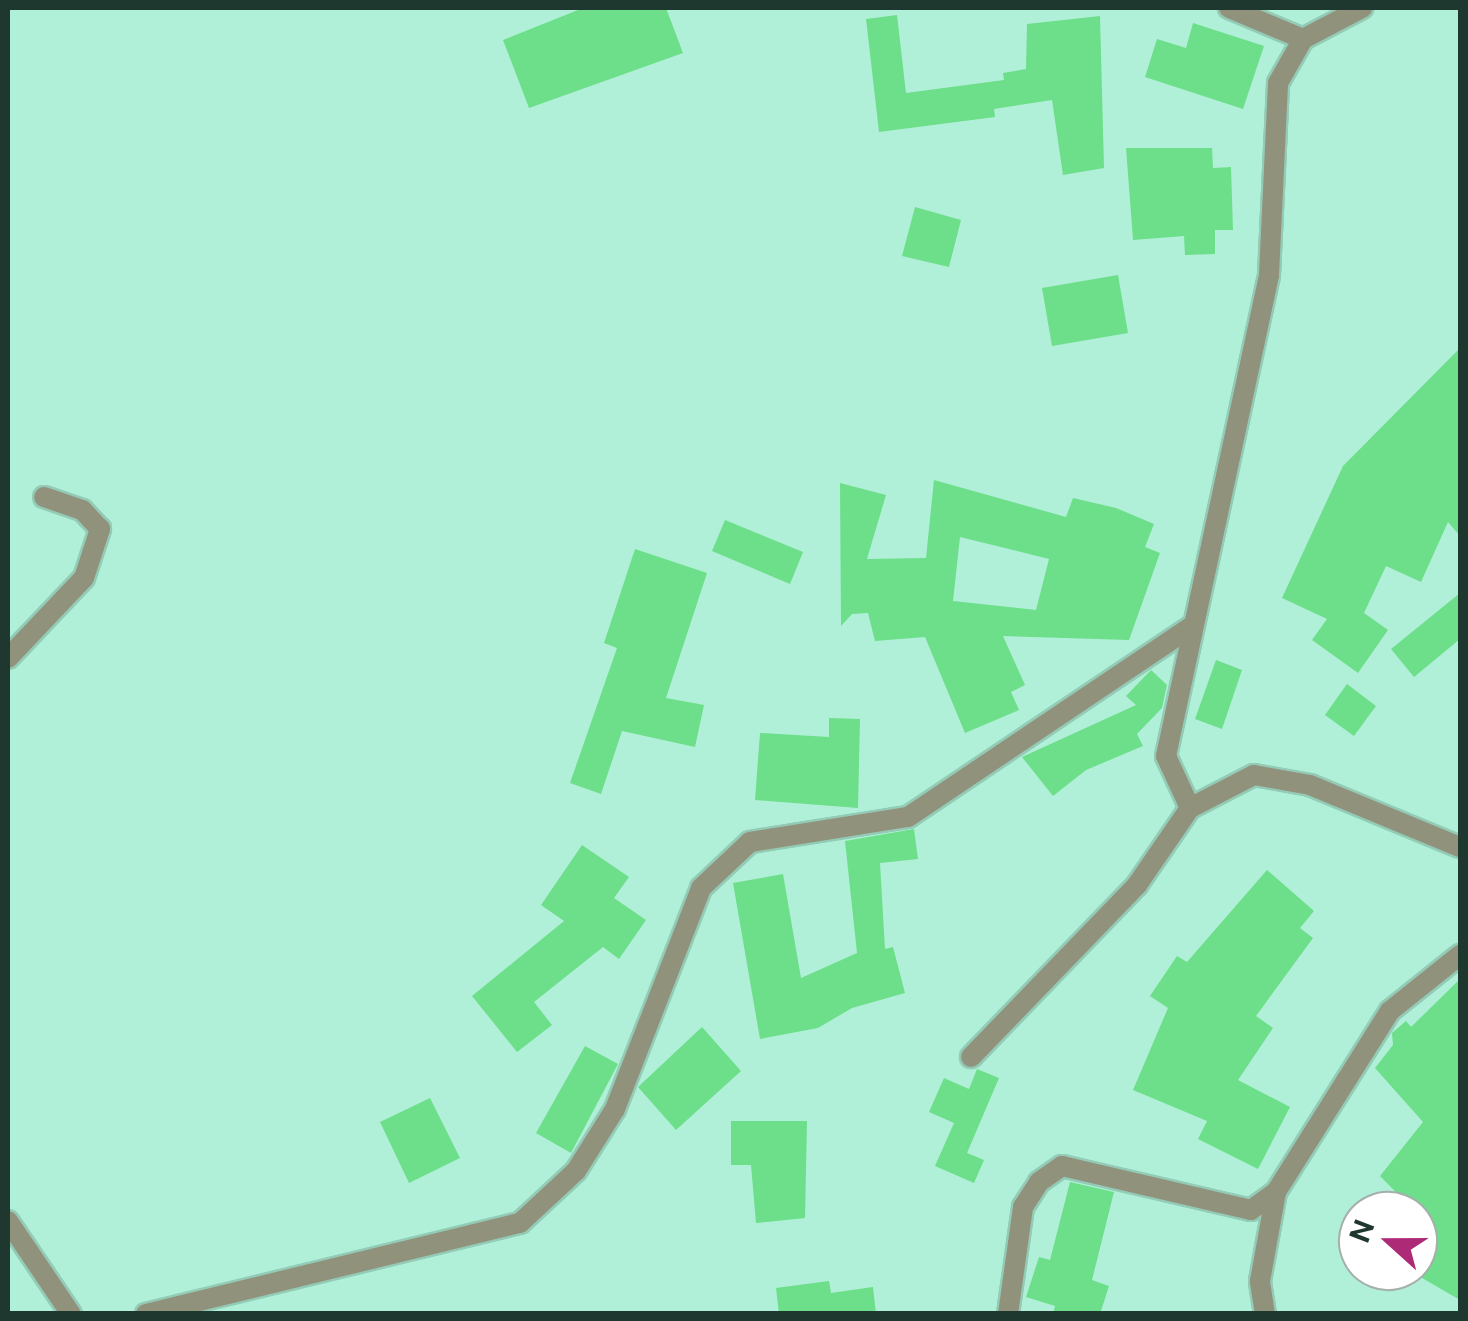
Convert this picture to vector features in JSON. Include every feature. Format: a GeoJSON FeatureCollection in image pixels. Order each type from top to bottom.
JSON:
{"type":"FeatureCollection","features":[{"type":"Feature","properties":{"kind":"street"},"geometry":{"type":"LineString","coordinates":[[1229,8],[1304,39]]}},
{"type":"Feature","properties":{"kind":"street"},"geometry":{"type":"LineString","coordinates":[[1190,808],[1166,756],[1269,275],[1278,83],[1304,39],[1362,8]]}},
{"type":"Feature","properties":{"kind":"street"},"geometry":{"type":"LineString","coordinates":[[8,658],[84,578],[100,529],[82,510],[44,497]]}},
{"type":"Feature","properties":{"kind":"street"},"geometry":{"type":"LineString","coordinates":[[146,1314],[520,1223],[576,1171],[615,1110],[702,888],[750,842],[908,817],[1192,626]]}},
{"type":"Feature","properties":{"kind":"street"},"geometry":{"type":"LineString","coordinates":[[971,1057],[1137,885],[1190,808],[1254,775],[1310,784],[1460,847]]}},
{"type":"Feature","properties":{"kind":"street"},"geometry":{"type":"LineString","coordinates":[[1265,1314],[1260,1281],[1276,1192],[1390,1011],[1460,955]]}},
{"type":"Feature","properties":{"kind":"street"},"geometry":{"type":"LineString","coordinates":[[1008,1314],[1023,1206],[1062,1166],[1251,1210],[1276,1192]]}},
{"type":"Feature","properties":{"kind":"street"},"geometry":{"type":"LineString","coordinates":[[8,1222],[70,1314]]}},
{"type":"Feature","properties":{"kind":"building"},"geometry":{"type":"Polygon","coordinates":[[[583,8],[666,8],[683,53],[529,108],[503,40],[583,8]]]}},
{"type":"Feature","properties":{"kind":"building"},"geometry":{"type":"Polygon","coordinates":[[[897,15],[906,93],[1004,80],[1003,73],[1026,69],[1027,24],[1100,16],[1104,168],[1063,175],[1052,100],[994,109],[995,117],[879,132],[866,19],[897,15]]]}},
{"type":"Feature","properties":{"kind":"building"},"geometry":{"type":"Polygon","coordinates":[[[1193,23],[1264,46],[1243,109],[1145,77],[1157,39],[1186,48],[1193,23]]]}},
{"type":"Feature","properties":{"kind":"building"},"geometry":{"type":"Polygon","coordinates":[[[1126,148],[1212,148],[1213,168],[1231,167],[1233,230],[1215,230],[1215,254],[1185,255],[1184,236],[1133,240],[1126,148]]]}},
{"type":"Feature","properties":{"kind":"building"},"geometry":{"type":"Polygon","coordinates":[[[915,207],[961,220],[949,267],[902,256],[915,207]]]}},
{"type":"Feature","properties":{"kind":"building"},"geometry":{"type":"Polygon","coordinates":[[[1118,275],[1128,333],[1052,346],[1042,288],[1118,275]]]}},
{"type":"Feature","properties":{"kind":"building"},"geometry":{"type":"Polygon","coordinates":[[[1460,348],[1460,536],[1448,522],[1421,582],[1386,566],[1364,613],[1388,630],[1358,673],[1312,640],[1327,619],[1282,598],[1343,466],[1460,348]]]}},
{"type":"Feature","properties":{"kind":"building"},"geometry":{"type":"Polygon","coordinates":[[[934,480],[1066,517],[1073,498],[1116,508],[1154,524],[1145,547],[1160,553],[1129,640],[1003,636],[1025,685],[1011,692],[1019,710],[965,733],[925,637],[875,641],[868,613],[852,614],[841,626],[840,483],[886,495],[867,559],[926,558],[934,480]],[[960,537],[953,601],[1036,610],[1049,559],[960,537]]]}},
{"type":"Feature","properties":{"kind":"building"},"geometry":{"type":"Polygon","coordinates":[[[725,520],[803,552],[790,584],[712,551],[725,520]]]}},
{"type":"Feature","properties":{"kind":"building"},"geometry":{"type":"Polygon","coordinates":[[[635,549],[707,573],[666,698],[704,705],[695,747],[622,731],[601,794],[570,783],[617,648],[604,643],[635,549]]]}},
{"type":"Feature","properties":{"kind":"building"},"geometry":{"type":"Polygon","coordinates":[[[1460,593],[1460,639],[1414,677],[1391,649],[1460,593]]]}},
{"type":"Feature","properties":{"kind":"building"},"geometry":{"type":"Polygon","coordinates":[[[1216,660],[1242,670],[1222,729],[1195,719],[1216,660]]]}},
{"type":"Feature","properties":{"kind":"building"},"geometry":{"type":"Polygon","coordinates":[[[1151,670],[1167,685],[1162,708],[1137,734],[1143,746],[1086,770],[1053,796],[1022,757],[1136,705],[1126,696],[1151,670]]]}},
{"type":"Feature","properties":{"kind":"building"},"geometry":{"type":"Polygon","coordinates":[[[1347,684],[1376,706],[1354,736],[1325,715],[1347,684]]]}},
{"type":"Feature","properties":{"kind":"building"},"geometry":{"type":"Polygon","coordinates":[[[829,718],[860,719],[858,808],[755,800],[760,733],[829,737],[829,718]]]}},
{"type":"Feature","properties":{"kind":"building"},"geometry":{"type":"Polygon","coordinates":[[[914,829],[918,859],[880,863],[885,949],[893,947],[905,993],[852,1008],[818,1028],[760,1039],[733,883],[783,874],[801,978],[857,953],[845,841],[914,829]]]}},
{"type":"Feature","properties":{"kind":"building"},"geometry":{"type":"Polygon","coordinates":[[[582,845],[629,877],[614,898],[646,920],[619,959],[603,947],[534,1002],[552,1025],[517,1052],[472,996],[564,921],[541,905],[582,845]]]}},
{"type":"Feature","properties":{"kind":"building"},"geometry":{"type":"Polygon","coordinates":[[[1267,870],[1314,911],[1300,928],[1313,938],[1256,1016],[1273,1028],[1238,1080],[1290,1107],[1258,1169],[1198,1139],[1207,1121],[1133,1090],[1168,1008],[1150,996],[1177,956],[1187,962],[1267,870]]]}},
{"type":"Feature","properties":{"kind":"building"},"geometry":{"type":"Polygon","coordinates":[[[1460,979],[1460,1300],[1438,1287],[1438,1191],[1395,1191],[1380,1176],[1423,1122],[1375,1068],[1393,1045],[1392,1033],[1406,1021],[1411,1027],[1460,979]]]}},
{"type":"Feature","properties":{"kind":"building"},"geometry":{"type":"Polygon","coordinates":[[[702,1027],[741,1071],[676,1130],[638,1087],[702,1027]]]}},
{"type":"Feature","properties":{"kind":"building"},"geometry":{"type":"Polygon","coordinates":[[[585,1046],[618,1064],[571,1153],[536,1133],[585,1046]]]}},
{"type":"Feature","properties":{"kind":"building"},"geometry":{"type":"Polygon","coordinates":[[[977,1069],[999,1078],[967,1153],[984,1160],[974,1183],[935,1166],[954,1123],[929,1112],[944,1078],[969,1089],[977,1069]]]}},
{"type":"Feature","properties":{"kind":"building"},"geometry":{"type":"Polygon","coordinates":[[[430,1098],[460,1158],[409,1183],[380,1122],[430,1098]]]}},
{"type":"Feature","properties":{"kind":"building"},"geometry":{"type":"Polygon","coordinates":[[[731,1121],[807,1121],[805,1218],[756,1223],[751,1165],[731,1165],[731,1121]]]}},
{"type":"Feature","properties":{"kind":"building"},"geometry":{"type":"Polygon","coordinates":[[[1070,1182],[1114,1192],[1092,1280],[1109,1286],[1100,1314],[1053,1314],[1055,1306],[1026,1297],[1039,1257],[1050,1260],[1070,1182]]]}},
{"type":"Feature","properties":{"kind":"building"},"geometry":{"type":"Polygon","coordinates":[[[829,1281],[831,1293],[873,1287],[876,1314],[779,1314],[776,1288],[829,1281]]]}}]}
